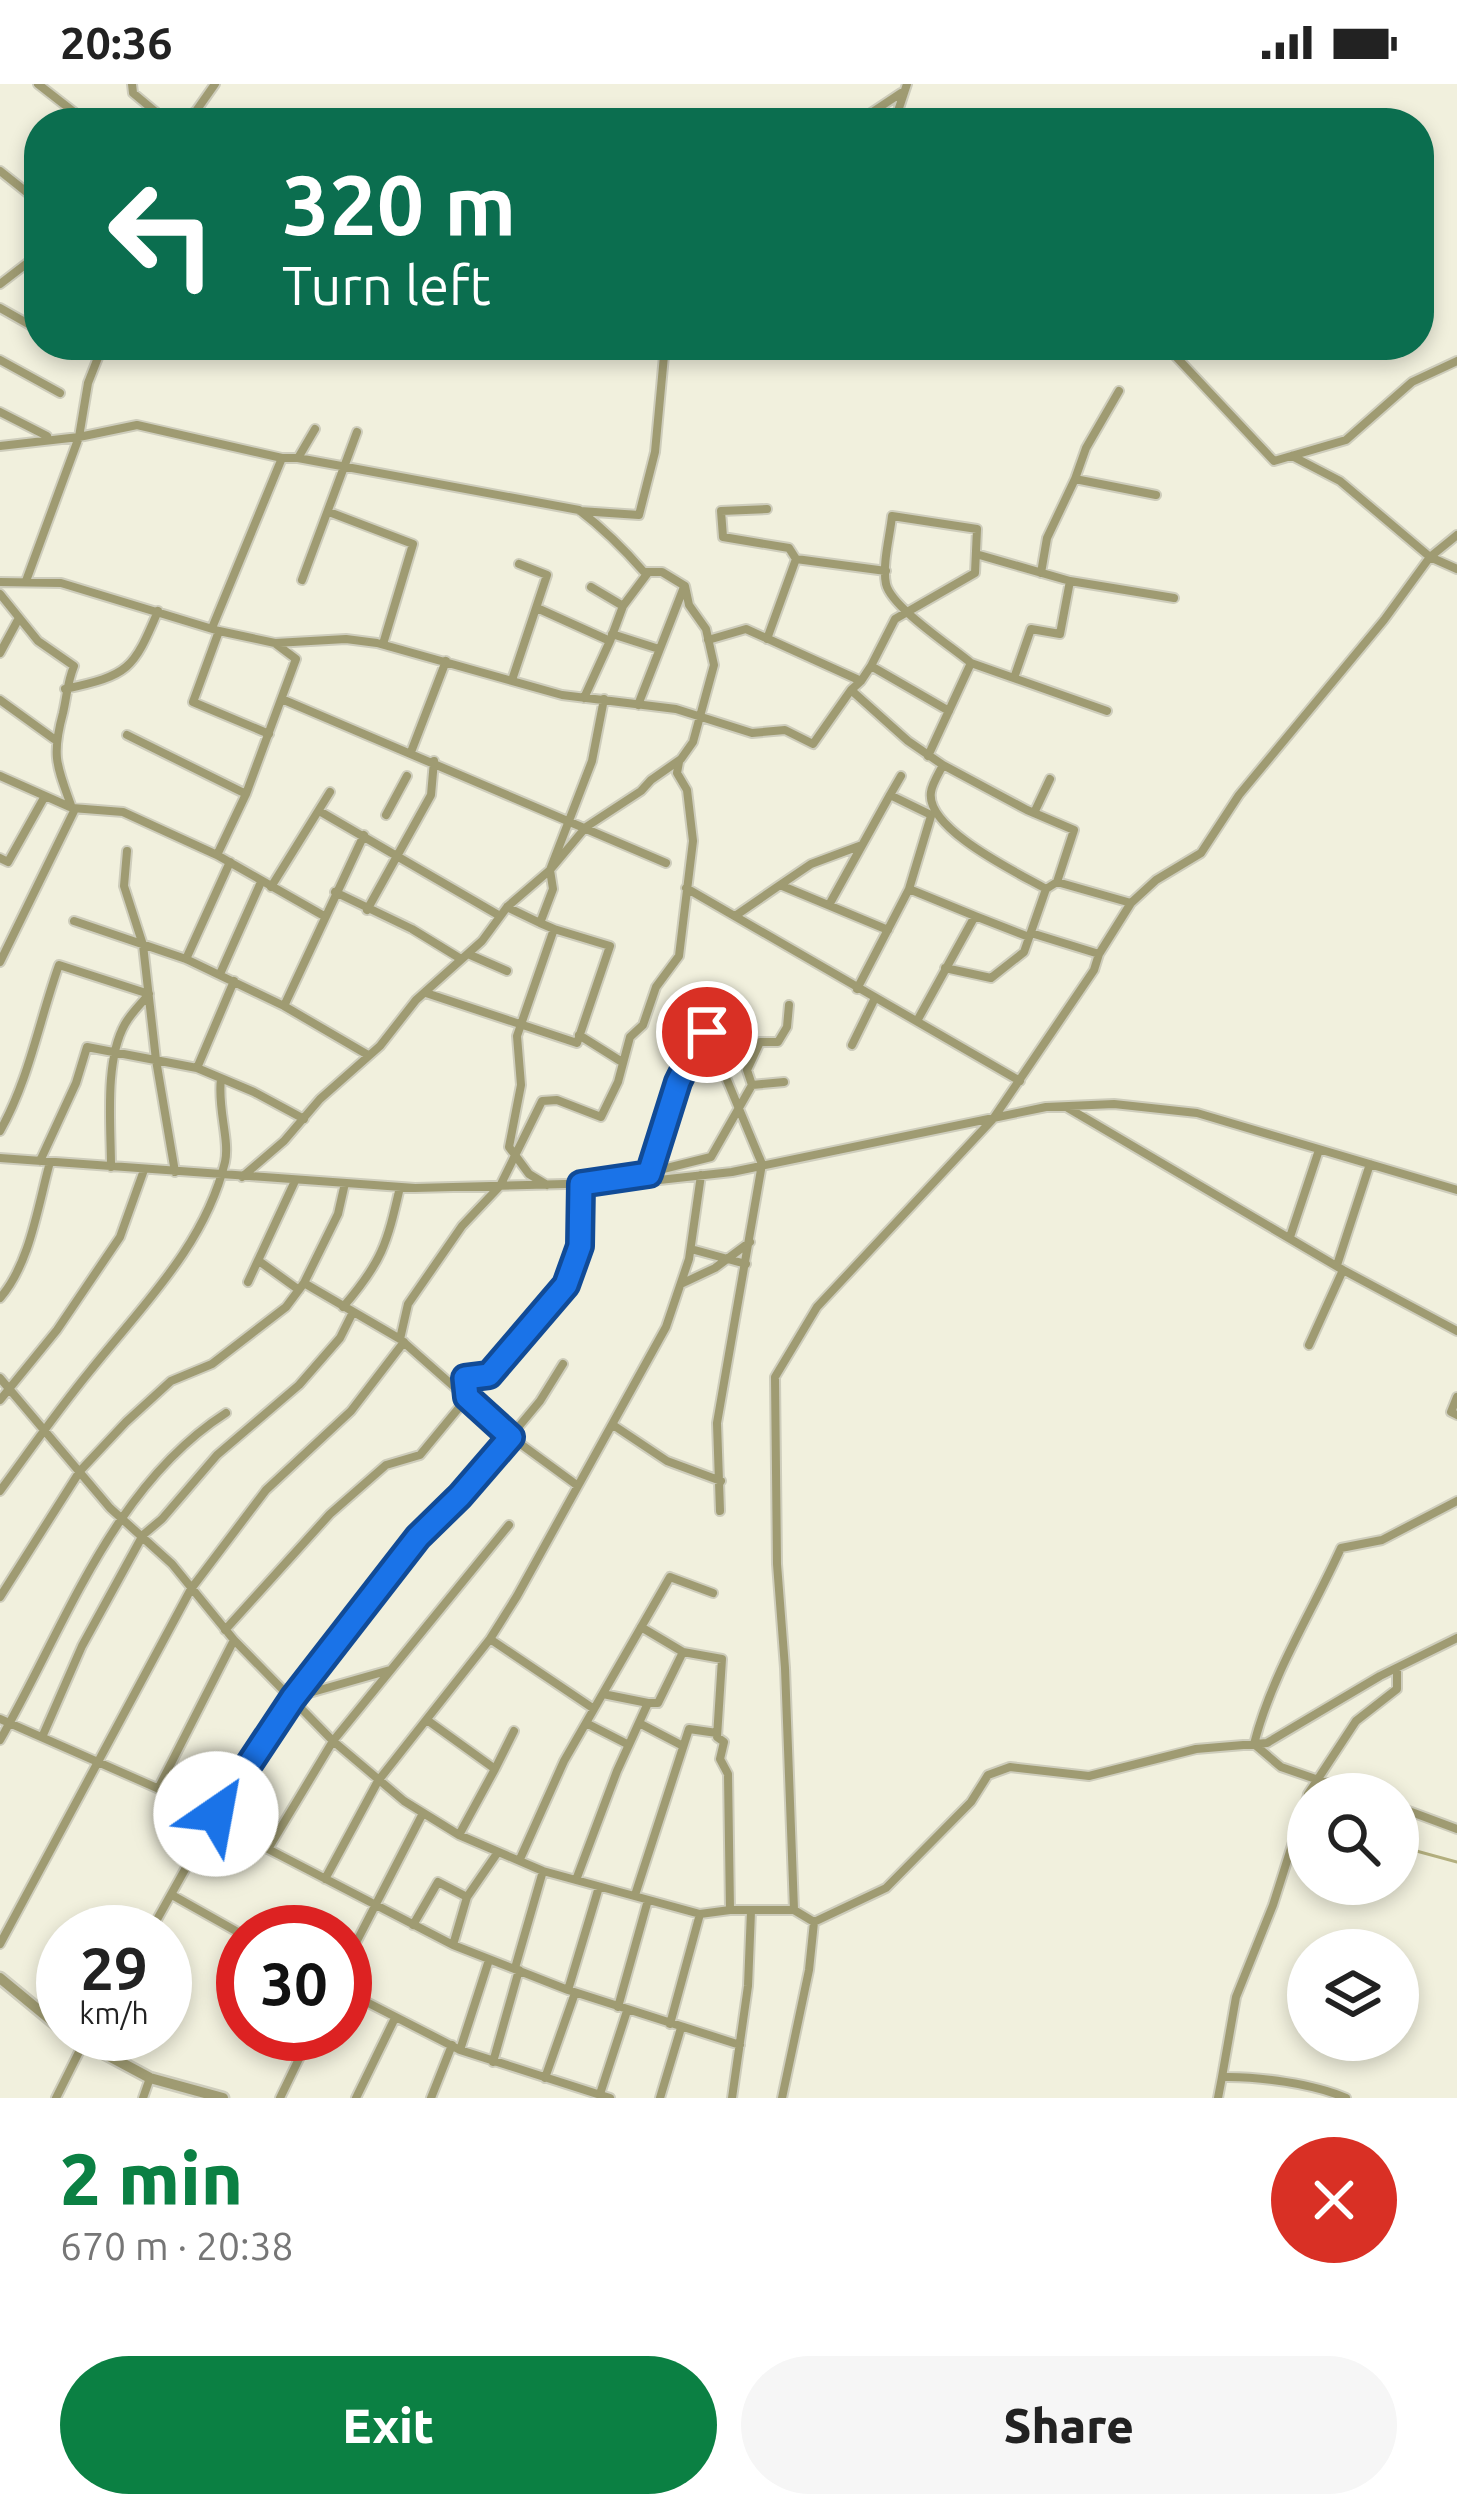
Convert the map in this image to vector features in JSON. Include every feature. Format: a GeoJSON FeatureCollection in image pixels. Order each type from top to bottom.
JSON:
{"type":"FeatureCollection","features":[{"type":"Feature","properties":{"kind":"street"},"geometry":{"type":"LineString","coordinates":[[38,84],[68,108]]}},
{"type":"Feature","properties":{"kind":"street"},"geometry":{"type":"LineString","coordinates":[[121,84],[133,89]]}},
{"type":"Feature","properties":{"kind":"street"},"geometry":{"type":"LineString","coordinates":[[877,108],[904,88]]}},
{"type":"Feature","properties":{"kind":"street"},"geometry":{"type":"LineString","coordinates":[[0,284],[24,266]]}},
{"type":"Feature","properties":{"kind":"street"},"geometry":{"type":"LineString","coordinates":[[0,360],[60,393]]}},
{"type":"Feature","properties":{"kind":"street"},"geometry":{"type":"LineString","coordinates":[[26,581],[79,437],[97,360]]}},
{"type":"Feature","properties":{"kind":"street"},"geometry":{"type":"LineString","coordinates":[[0,446],[152,426],[282,458],[579,510],[639,515],[655,452],[663,360]]}},
{"type":"Feature","properties":{"kind":"street"},"geometry":{"type":"LineString","coordinates":[[1180,360],[1274,461],[1346,440],[1412,382],[1457,361]]}},
{"type":"Feature","properties":{"kind":"street"},"geometry":{"type":"LineString","coordinates":[[1041,573],[1047,538],[1086,448],[1119,391]]}},
{"type":"Feature","properties":{"kind":"street"},"geometry":{"type":"LineString","coordinates":[[0,412],[42,435],[58,438]]}},
{"type":"Feature","properties":{"kind":"street"},"geometry":{"type":"LineString","coordinates":[[298,458],[315,429]]}},
{"type":"Feature","properties":{"kind":"street"},"geometry":{"type":"LineString","coordinates":[[302,580],[357,432]]}},
{"type":"Feature","properties":{"kind":"street"},"geometry":{"type":"LineString","coordinates":[[1292,456],[1340,481],[1430,556],[1457,569]]}},
{"type":"Feature","properties":{"kind":"street"},"geometry":{"type":"LineString","coordinates":[[269,734],[193,702],[282,458]]}},
{"type":"Feature","properties":{"kind":"street"},"geometry":{"type":"LineString","coordinates":[[1075,478],[1156,495]]}},
{"type":"Feature","properties":{"kind":"street"},"geometry":{"type":"LineString","coordinates":[[767,509],[721,511],[723,537],[789,548],[796,559],[886,571]]}},
{"type":"Feature","properties":{"kind":"street"},"geometry":{"type":"LineString","coordinates":[[0,1944],[191,1589],[266,1490],[351,1411],[402,1340],[408,1304],[463,1226],[500,1186],[542,1101],[557,1100],[602,1118],[630,1037],[643,1024],[656,987],[679,956],[693,841],[687,790],[676,773],[692,742],[714,664],[706,629],[689,604],[685,586],[662,572],[648,573],[579,510]]}},
{"type":"Feature","properties":{"kind":"street"},"geometry":{"type":"LineString","coordinates":[[329,512],[413,544],[383,644]]}},
{"type":"Feature","properties":{"kind":"street"},"geometry":{"type":"LineString","coordinates":[[0,582],[61,583],[275,643],[346,639],[383,644],[584,698],[652,705],[752,733],[796,733],[813,744],[861,681],[896,619],[908,611],[975,573],[976,529],[892,516],[886,571],[891,597],[908,611],[971,663],[1107,711]]}},
{"type":"Feature","properties":{"kind":"street"},"geometry":{"type":"LineString","coordinates":[[794,1910],[777,1564],[775,1377],[817,1307],[993,1119],[1021,1082],[1131,904],[1156,880],[1201,853],[1239,795],[1384,620],[1430,556],[1457,536]]}},
{"type":"Feature","properties":{"kind":"street"},"geometry":{"type":"LineString","coordinates":[[976,554],[1070,581],[1174,598]]}},
{"type":"Feature","properties":{"kind":"street"},"geometry":{"type":"LineString","coordinates":[[767,639],[796,559]]}},
{"type":"Feature","properties":{"kind":"street"},"geometry":{"type":"LineString","coordinates":[[512,680],[547,574],[519,564]]}},
{"type":"Feature","properties":{"kind":"street"},"geometry":{"type":"LineString","coordinates":[[584,698],[623,606],[648,573]]}},
{"type":"Feature","properties":{"kind":"street"},"geometry":{"type":"LineString","coordinates":[[1014,678],[1031,629],[1060,634],[1070,581]]}},
{"type":"Feature","properties":{"kind":"street"},"geometry":{"type":"LineString","coordinates":[[638,706],[685,586]]}},
{"type":"Feature","properties":{"kind":"street"},"geometry":{"type":"LineString","coordinates":[[591,587],[623,606]]}},
{"type":"Feature","properties":{"kind":"street"},"geometry":{"type":"LineString","coordinates":[[0,594],[38,640],[74,666],[54,739],[56,760],[74,808],[0,962]]}},
{"type":"Feature","properties":{"kind":"street"},"geometry":{"type":"LineString","coordinates":[[537,608],[611,638],[659,649]]}},
{"type":"Feature","properties":{"kind":"street"},"geometry":{"type":"LineString","coordinates":[[64,689],[100,682],[136,664],[158,611]]}},
{"type":"Feature","properties":{"kind":"street"},"geometry":{"type":"LineString","coordinates":[[0,653],[19,619]]}},
{"type":"Feature","properties":{"kind":"street"},"geometry":{"type":"LineString","coordinates":[[708,640],[746,629],[861,681]]}},
{"type":"Feature","properties":{"kind":"street"},"geometry":{"type":"LineString","coordinates":[[217,854],[246,794],[296,659],[275,643]]}},
{"type":"Feature","properties":{"kind":"street"},"geometry":{"type":"LineString","coordinates":[[411,752],[446,662]]}},
{"type":"Feature","properties":{"kind":"street"},"geometry":{"type":"LineString","coordinates":[[928,756],[971,663]]}},
{"type":"Feature","properties":{"kind":"street"},"geometry":{"type":"LineString","coordinates":[[871,665],[949,711]]}},
{"type":"Feature","properties":{"kind":"street"},"geometry":{"type":"LineString","coordinates":[[851,690],[928,756],[1074,830],[1057,882],[1046,889],[1024,952],[991,978],[945,968]]}},
{"type":"Feature","properties":{"kind":"street"},"geometry":{"type":"LineString","coordinates":[[0,700],[54,739]]}},
{"type":"Feature","properties":{"kind":"street"},"geometry":{"type":"LineString","coordinates":[[284,700],[666,863]]}},
{"type":"Feature","properties":{"kind":"street"},"geometry":{"type":"LineString","coordinates":[[540,923],[554,889],[550,870],[596,746],[604,700]]}},
{"type":"Feature","properties":{"kind":"street"},"geometry":{"type":"LineString","coordinates":[[127,735],[246,794]]}},
{"type":"Feature","properties":{"kind":"street"},"geometry":{"type":"LineString","coordinates":[[241,1178],[368,1055],[507,907],[550,870],[586,827],[680,760]]}},
{"type":"Feature","properties":{"kind":"street"},"geometry":{"type":"LineString","coordinates":[[367,910],[431,795],[434,761]]}},
{"type":"Feature","properties":{"kind":"street"},"geometry":{"type":"LineString","coordinates":[[857,989],[909,889],[932,811],[930,793],[943,765]]}},
{"type":"Feature","properties":{"kind":"street"},"geometry":{"type":"LineString","coordinates":[[0,776],[74,808],[123,812],[217,854],[324,916]]}},
{"type":"Feature","properties":{"kind":"street"},"geometry":{"type":"LineString","coordinates":[[386,815],[407,776]]}},
{"type":"Feature","properties":{"kind":"street"},"geometry":{"type":"LineString","coordinates":[[829,905],[901,776]]}},
{"type":"Feature","properties":{"kind":"street"},"geometry":{"type":"LineString","coordinates":[[1034,813],[1050,779]]}},
{"type":"Feature","properties":{"kind":"street"},"geometry":{"type":"LineString","coordinates":[[220,974],[266,885],[321,812],[330,792]]}},
{"type":"Feature","properties":{"kind":"street"},"geometry":{"type":"LineString","coordinates":[[890,795],[932,811],[962,838],[1046,889]]}},
{"type":"Feature","properties":{"kind":"street"},"geometry":{"type":"LineString","coordinates":[[0,858],[8,862],[45,796]]}},
{"type":"Feature","properties":{"kind":"street"},"geometry":{"type":"LineString","coordinates":[[321,812],[500,916]]}},
{"type":"Feature","properties":{"kind":"street"},"geometry":{"type":"LineString","coordinates":[[284,1006],[364,836]]}},
{"type":"Feature","properties":{"kind":"street"},"geometry":{"type":"LineString","coordinates":[[735,916],[811,864],[862,845]]}},
{"type":"Feature","properties":{"kind":"street"},"geometry":{"type":"LineString","coordinates":[[127,851],[124,886],[143,945],[175,1172]]}},
{"type":"Feature","properties":{"kind":"street"},"geometry":{"type":"LineString","coordinates":[[186,959],[230,862]]}},
{"type":"Feature","properties":{"kind":"street"},"geometry":{"type":"LineString","coordinates":[[1057,882],[1131,904]]}},
{"type":"Feature","properties":{"kind":"street"},"geometry":{"type":"LineString","coordinates":[[780,885],[888,930]]}},
{"type":"Feature","properties":{"kind":"street"},"geometry":{"type":"LineString","coordinates":[[685,887],[857,989],[956,1040],[1021,1082]]}},
{"type":"Feature","properties":{"kind":"street"},"geometry":{"type":"LineString","coordinates":[[909,889],[1030,935],[1099,954]]}},
{"type":"Feature","properties":{"kind":"street"},"geometry":{"type":"LineString","coordinates":[[335,892],[464,957],[507,970]]}},
{"type":"Feature","properties":{"kind":"street"},"geometry":{"type":"LineString","coordinates":[[424,993],[577,1043],[610,946],[554,929],[507,907]]}},
{"type":"Feature","properties":{"kind":"street"},"geometry":{"type":"LineString","coordinates":[[916,1021],[975,916]]}},
{"type":"Feature","properties":{"kind":"street"},"geometry":{"type":"LineString","coordinates":[[74,921],[220,974],[368,1055]]}},
{"type":"Feature","properties":{"kind":"street"},"geometry":{"type":"LineString","coordinates":[[547,1185],[530,1174],[509,1148],[521,1084],[518,1036],[554,929]]}},
{"type":"Feature","properties":{"kind":"street"},"geometry":{"type":"LineString","coordinates":[[0,1131],[20,1096],[58,965],[149,994]]}},
{"type":"Feature","properties":{"kind":"street"},"geometry":{"type":"LineString","coordinates":[[197,1068],[235,981]]}},
{"type":"Feature","properties":{"kind":"street"},"geometry":{"type":"LineString","coordinates":[[111,1167],[110,1086],[117,1053],[123,1026],[149,994]]}},
{"type":"Feature","properties":{"kind":"street"},"geometry":{"type":"LineString","coordinates":[[852,1045],[875,998]]}},
{"type":"Feature","properties":{"kind":"street"},"geometry":{"type":"LineString","coordinates":[[596,1183],[711,1157],[752,1085],[747,1070],[760,1042],[778,1042],[787,1027],[789,1005]]}},
{"type":"Feature","properties":{"kind":"street"},"geometry":{"type":"LineString","coordinates":[[673,1038],[707,1032],[762,1164],[717,1423],[720,1510]]}},
{"type":"Feature","properties":{"kind":"street"},"geometry":{"type":"LineString","coordinates":[[649,1174],[678,1082],[702,1033]]}},
{"type":"Feature","properties":{"kind":"street"},"geometry":{"type":"LineString","coordinates":[[580,1035],[622,1062]]}},
{"type":"Feature","properties":{"kind":"street"},"geometry":{"type":"LineString","coordinates":[[0,1298],[11,1286],[23,1254],[45,1162],[87,1047],[197,1068],[304,1119]]}},
{"type":"Feature","properties":{"kind":"street"},"geometry":{"type":"LineString","coordinates":[[0,1491],[42,1430],[158,1289],[200,1230],[213,1205],[227,1156],[218,1102],[221,1079]]}},
{"type":"Feature","properties":{"kind":"street"},"geometry":{"type":"LineString","coordinates":[[752,1085],[784,1082]]}},
{"type":"Feature","properties":{"kind":"street"},"geometry":{"type":"LineString","coordinates":[[0,1158],[400,1187],[581,1184],[701,1175],[1064,1106],[1114,1104],[1197,1113],[1457,1190]]}},
{"type":"Feature","properties":{"kind":"street"},"geometry":{"type":"LineString","coordinates":[[1064,1106],[1457,1330]]}},
{"type":"Feature","properties":{"kind":"street"},"geometry":{"type":"LineString","coordinates":[[1290,1237],[1319,1150]]}},
{"type":"Feature","properties":{"kind":"street"},"geometry":{"type":"LineString","coordinates":[[1309,1345],[1340,1267],[1370,1164]]}},
{"type":"Feature","properties":{"kind":"street"},"geometry":{"type":"LineString","coordinates":[[0,1400],[57,1330],[119,1237],[144,1170]]}},
{"type":"Feature","properties":{"kind":"street"},"geometry":{"type":"LineString","coordinates":[[325,1879],[378,1781],[490,1639],[666,1327],[691,1249],[701,1175]]}},
{"type":"Feature","properties":{"kind":"street"},"geometry":{"type":"LineString","coordinates":[[248,1282],[295,1180]]}},
{"type":"Feature","properties":{"kind":"street"},"geometry":{"type":"LineString","coordinates":[[0,1597],[80,1471],[171,1381],[230,1353],[274,1318],[302,1287],[338,1214],[345,1184]]}},
{"type":"Feature","properties":{"kind":"street"},"geometry":{"type":"LineString","coordinates":[[225,1630],[330,1514],[386,1465],[420,1455],[467,1397],[465,1378],[489,1375],[566,1285],[580,1246],[581,1184]]}},
{"type":"Feature","properties":{"kind":"street"},"geometry":{"type":"LineString","coordinates":[[343,1306],[370,1276],[386,1246],[400,1187]]}},
{"type":"Feature","properties":{"kind":"street"},"geometry":{"type":"LineString","coordinates":[[681,1285],[751,1242]]}},
{"type":"Feature","properties":{"kind":"street"},"geometry":{"type":"LineString","coordinates":[[691,1249],[746,1264]]}},
{"type":"Feature","properties":{"kind":"street"},"geometry":{"type":"LineString","coordinates":[[259,1261],[402,1340],[511,1437],[578,1486]]}},
{"type":"Feature","properties":{"kind":"street"},"geometry":{"type":"LineString","coordinates":[[43,1735],[82,1646],[143,1534],[162,1519],[217,1454],[299,1385],[340,1338],[353,1312]]}},
{"type":"Feature","properties":{"kind":"street"},"geometry":{"type":"LineString","coordinates":[[166,1905],[216,1814],[293,1698],[418,1537],[511,1437],[563,1364]]}},
{"type":"Feature","properties":{"kind":"street"},"geometry":{"type":"LineString","coordinates":[[0,1378],[234,1640],[333,1741],[423,1814],[498,1852],[599,1887],[700,1914],[794,1910],[814,1922]]}},
{"type":"Feature","properties":{"kind":"street"},"geometry":{"type":"LineString","coordinates":[[1457,1397],[1450,1412],[1457,1415]]}},
{"type":"Feature","properties":{"kind":"street"},"geometry":{"type":"LineString","coordinates":[[0,1740],[5,1721],[150,1478],[180,1446],[226,1413]]}},
{"type":"Feature","properties":{"kind":"street"},"geometry":{"type":"LineString","coordinates":[[613,1425],[667,1461],[721,1481]]}},
{"type":"Feature","properties":{"kind":"street"},"geometry":{"type":"LineString","coordinates":[[1254,1744],[1273,1683],[1341,1548],[1382,1540],[1457,1501]]}},
{"type":"Feature","properties":{"kind":"street"},"geometry":{"type":"LineString","coordinates":[[268,1849],[333,1741],[509,1525]]}},
{"type":"Feature","properties":{"kind":"street"},"geometry":{"type":"LineString","coordinates":[[520,1859],[586,1723],[670,1577],[712,1593]]}},
{"type":"Feature","properties":{"kind":"street"},"geometry":{"type":"LineString","coordinates":[[641,1628],[683,1652],[722,1659],[718,1733],[724,1742],[720,1759],[728,1774],[730,1910]]}},
{"type":"Feature","properties":{"kind":"street"},"geometry":{"type":"LineString","coordinates":[[814,1922],[886,1888],[971,1802],[988,1775],[1010,1767],[1089,1776],[1196,1749],[1267,1743],[1457,1638]]}},
{"type":"Feature","properties":{"kind":"street"},"geometry":{"type":"LineString","coordinates":[[490,1639],[594,1709]]}},
{"type":"Feature","properties":{"kind":"street"},"geometry":{"type":"LineString","coordinates":[[159,1787],[234,1640]]}},
{"type":"Feature","properties":{"kind":"street"},"geometry":{"type":"LineString","coordinates":[[603,1694],[658,1703],[683,1652]]}},
{"type":"Feature","properties":{"kind":"street"},"geometry":{"type":"LineString","coordinates":[[1321,1773],[1356,1721],[1397,1688],[1397,1668]]}},
{"type":"Feature","properties":{"kind":"street"},"geometry":{"type":"LineString","coordinates":[[293,1698],[392,1670]]}},
{"type":"Feature","properties":{"kind":"street"},"geometry":{"type":"LineString","coordinates":[[576,1880],[648,1703]]}},
{"type":"Feature","properties":{"kind":"street"},"geometry":{"type":"LineString","coordinates":[[428,1720],[495,1769]]}},
{"type":"Feature","properties":{"kind":"street"},"geometry":{"type":"LineString","coordinates":[[5,1721],[216,1814],[268,1849],[453,1945],[572,1992],[740,2045]]}},
{"type":"Feature","properties":{"kind":"street"},"geometry":{"type":"LineString","coordinates":[[586,1723],[628,1745]]}},
{"type":"Feature","properties":{"kind":"street"},"geometry":{"type":"LineString","coordinates":[[639,1723],[683,1746]]}},
{"type":"Feature","properties":{"kind":"street"},"geometry":{"type":"LineString","coordinates":[[635,1895],[689,1729],[718,1733]]}},
{"type":"Feature","properties":{"kind":"street"},"geometry":{"type":"LineString","coordinates":[[459,1834],[514,1731]]}},
{"type":"Feature","properties":{"kind":"street"},"geometry":{"type":"LineString","coordinates":[[1254,1744],[1281,1767],[1297,1773]]}},
{"type":"Feature","properties":{"kind":"street"},"geometry":{"type":"LineString","coordinates":[[372,1912],[423,1814]]}},
{"type":"Feature","properties":{"kind":"street"},"geometry":{"type":"LineString","coordinates":[[1419,1814],[1457,1828]]}},
{"type":"Feature","properties":{"kind":"street"},"geometry":{"type":"LineString","coordinates":[[453,1945],[467,1897],[498,1852]]}},
{"type":"Feature","properties":{"kind":"street"},"geometry":{"type":"LineString","coordinates":[[1218,2098],[1235,1997],[1287,1861]]}},
{"type":"Feature","properties":{"kind":"street"},"geometry":{"type":"LineString","coordinates":[[493,2062],[544,1870]]}},
{"type":"Feature","properties":{"kind":"street"},"geometry":{"type":"LineString","coordinates":[[412,1926],[438,1882],[467,1897]]}},
{"type":"Feature","properties":{"kind":"street"},"geometry":{"type":"LineString","coordinates":[[545,2078],[599,1887]]}},
{"type":"Feature","properties":{"kind":"street"},"geometry":{"type":"LineString","coordinates":[[172,1894],[216,1919]]}},
{"type":"Feature","properties":{"kind":"street"},"geometry":{"type":"LineString","coordinates":[[372,2005],[456,2048],[586,2095],[605,2096],[649,1900]]}},
{"type":"Feature","properties":{"kind":"street"},"geometry":{"type":"LineString","coordinates":[[732,2098],[751,1911]]}},
{"type":"Feature","properties":{"kind":"street"},"geometry":{"type":"LineString","coordinates":[[670,2024],[700,1914]]}},
{"type":"Feature","properties":{"kind":"street"},"geometry":{"type":"LineString","coordinates":[[782,2098],[809,1970],[814,1922]]}},
{"type":"Feature","properties":{"kind":"street"},"geometry":{"type":"LineString","coordinates":[[431,2098],[456,2048],[489,1960]]}},
{"type":"Feature","properties":{"kind":"street"},"geometry":{"type":"LineString","coordinates":[[0,1978],[36,2008]]}},
{"type":"Feature","properties":{"kind":"street"},"geometry":{"type":"LineString","coordinates":[[356,2098],[395,2018]]}},
{"type":"Feature","properties":{"kind":"street"},"geometry":{"type":"LineString","coordinates":[[660,2098],[681,2029]]}},
{"type":"Feature","properties":{"kind":"street"},"geometry":{"type":"LineString","coordinates":[[56,2098],[74,2061]]}},
{"type":"Feature","properties":{"kind":"street"},"geometry":{"type":"LineString","coordinates":[[122,2061],[150,2078],[223,2098]]}},
{"type":"Feature","properties":{"kind":"street"},"geometry":{"type":"LineString","coordinates":[[280,2098],[298,2061]]}},
{"type":"Feature","properties":{"kind":"street"},"geometry":{"type":"LineString","coordinates":[[1222,2077],[1252,2076],[1291,2086],[1321,2087],[1346,2098]]}},
{"type":"Feature","properties":{"kind":"street"},"geometry":{"type":"LineString","coordinates":[[143,2098],[150,2078]]}},
{"type":"Feature","properties":{"kind":"waterway"},"geometry":{"type":"LineString","coordinates":[[1419,1852],[1457,1862]]}},
{"type":"Feature","properties":{"kind":"route"},"geometry":{"type":"LineString","coordinates":[[216,1814],[293,1698],[418,1537],[511,1437],[467,1397],[465,1378],[489,1375],[566,1285],[580,1246],[581,1184],[649,1174],[678,1082],[702,1033],[707,1032]]}}]}
